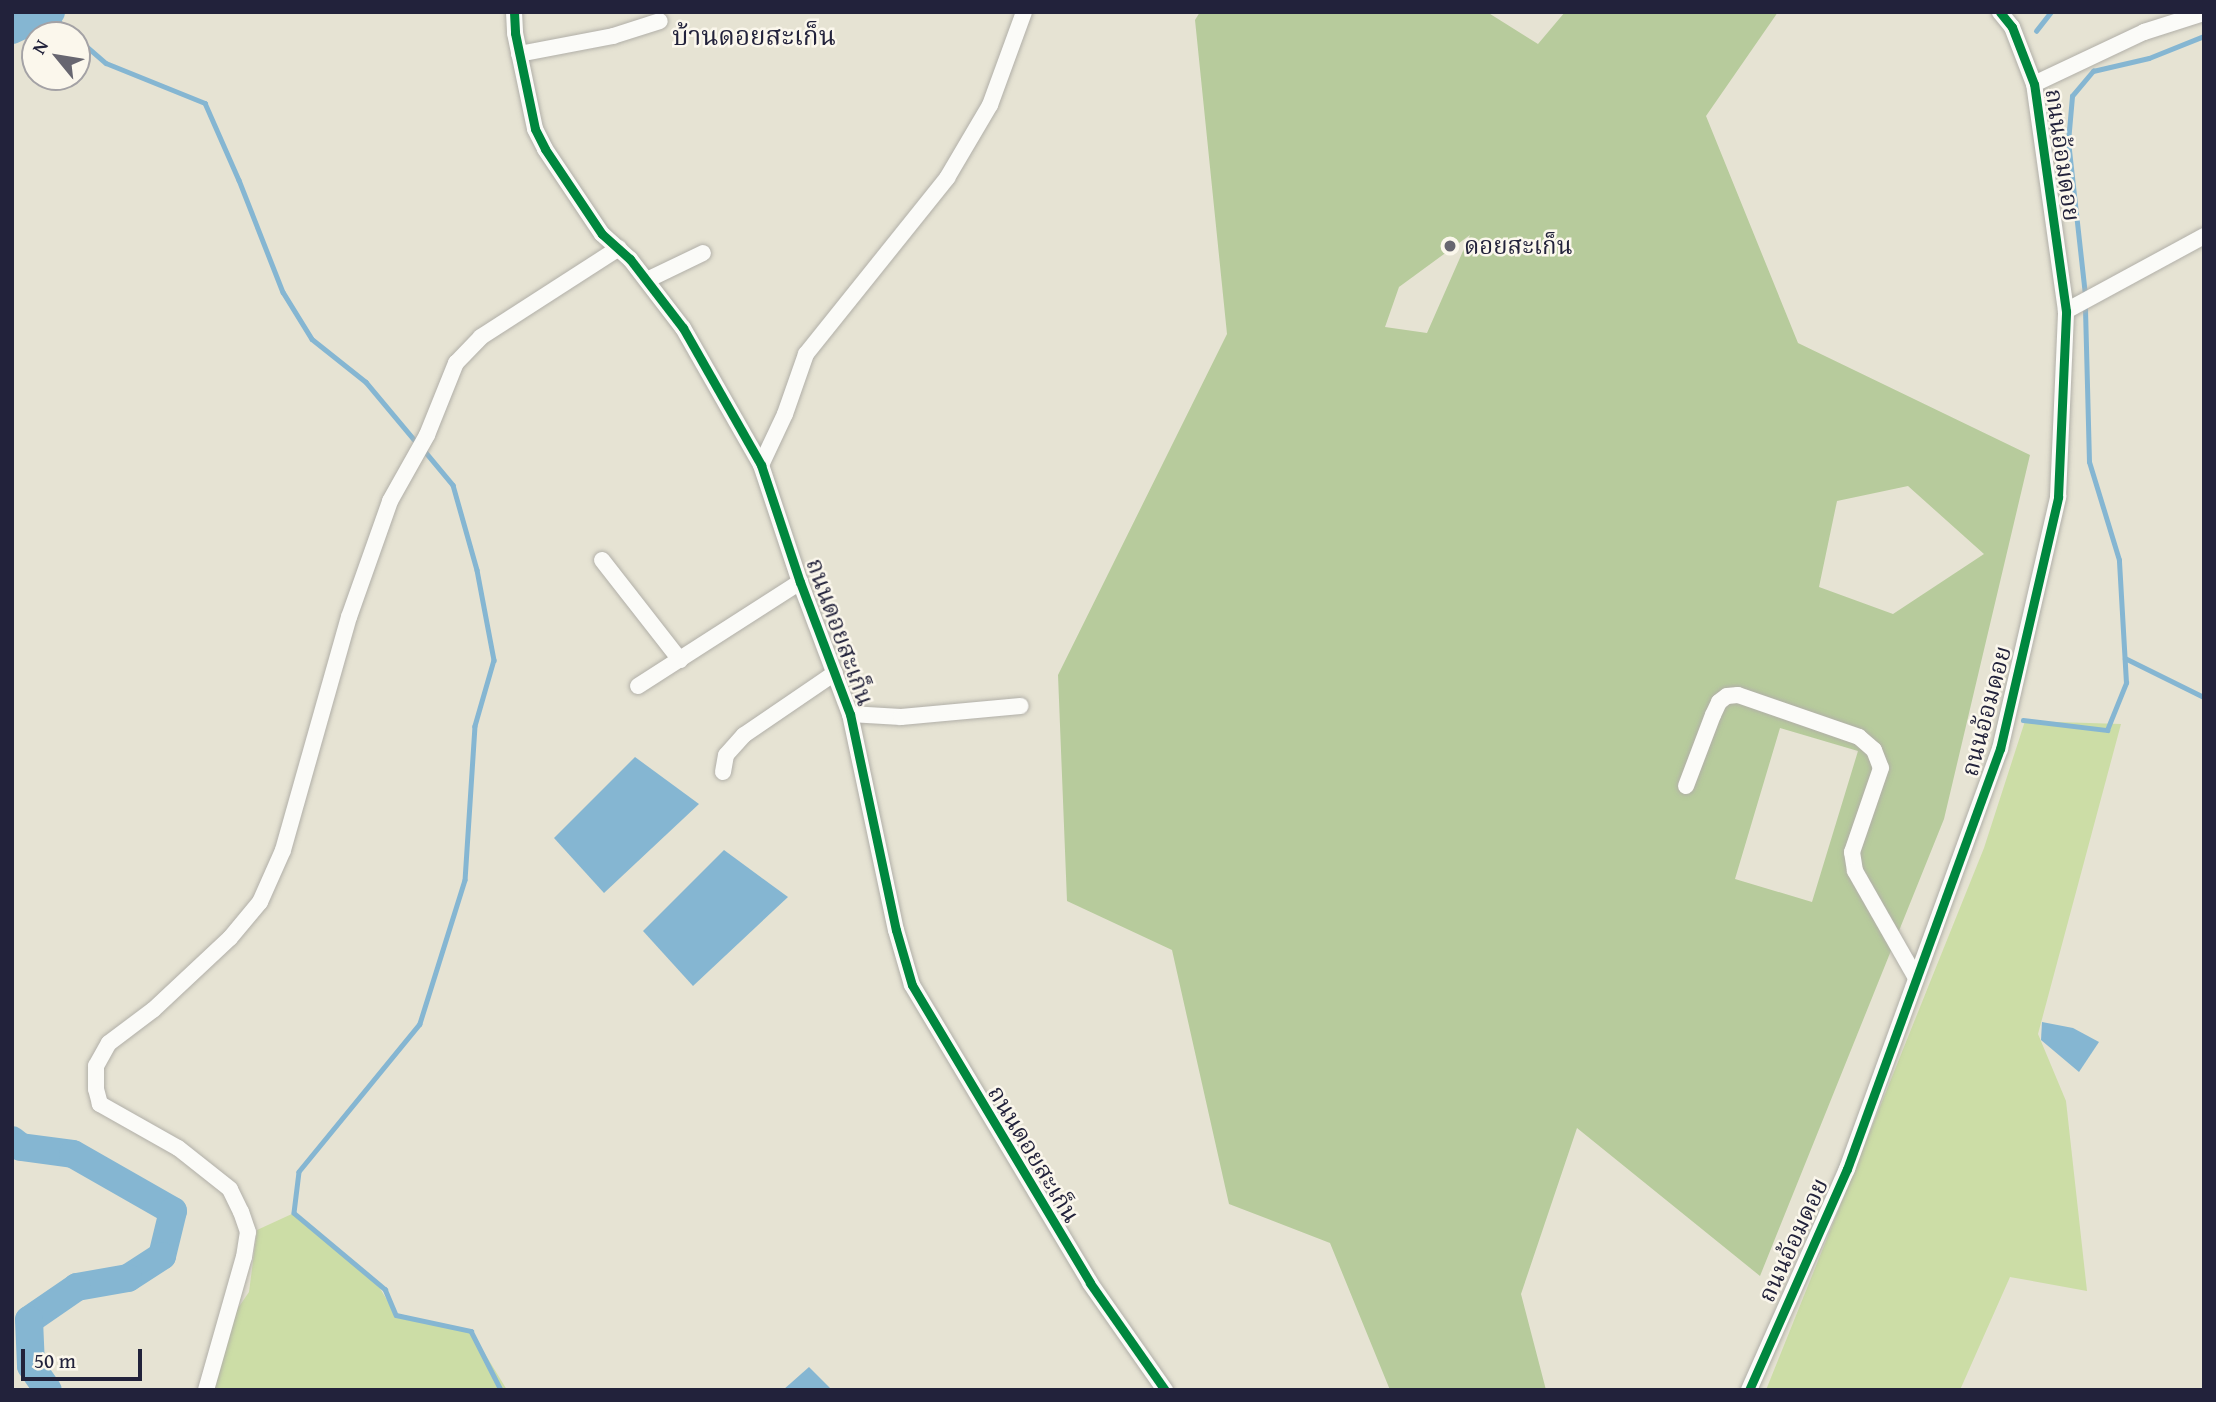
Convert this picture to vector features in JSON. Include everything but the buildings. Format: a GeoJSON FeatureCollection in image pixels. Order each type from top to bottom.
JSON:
{"type":"FeatureCollection","features":[{"type":"Feature","properties":{"kind":"street","name":"ถนนดอยสะเก็น"},"geometry":{"type":"LineString","coordinates":[[514,12],[519,54],[535,129],[545,149],[595,225],[647,280],[711,373],[761,465],[800,582],[850,714],[895,930],[912,985],[1090,1283],[1165,1390]]}},
{"type":"Feature","properties":{"kind":"street"},"geometry":{"type":"LineString","coordinates":[[761,465],[785,414],[806,354],[947,178],[990,105],[1024,12]]}},
{"type":"Feature","properties":{"kind":"street","name":"ถนนอ้อมดอย"},"geometry":{"type":"LineString","coordinates":[[1749,1390],[1847,1169],[2000,749],[2055,510],[2066,311],[2034,84],[2012,27],[2000,12]]}},
{"type":"Feature","properties":{"kind":"street"},"geometry":{"type":"LineString","coordinates":[[2034,84],[2144,32],[2186,15],[2204,13]]}},
{"type":"Feature","properties":{"kind":"street"},"geometry":{"type":"LineString","coordinates":[[519,54],[613,36],[660,21]]}},
{"type":"Feature","properties":{"kind":"street"},"geometry":{"type":"LineString","coordinates":[[2066,311],[2204,236]]}},
{"type":"Feature","properties":{"kind":"street"},"geometry":{"type":"LineString","coordinates":[[206,1390],[244,1257],[248,1232],[230,1189],[178,1148],[100,1104],[96,1090],[96,1066],[109,1042],[172,992],[230,938],[260,902],[282,850],[349,617],[390,501],[427,435],[456,363],[481,337],[619,248]]}},
{"type":"Feature","properties":{"kind":"street"},"geometry":{"type":"LineString","coordinates":[[647,280],[703,253]]}},
{"type":"Feature","properties":{"kind":"street"},"geometry":{"type":"LineString","coordinates":[[602,560],[680,660]]}},
{"type":"Feature","properties":{"kind":"street"},"geometry":{"type":"LineString","coordinates":[[638,686],[800,582]]}},
{"type":"Feature","properties":{"kind":"street"},"geometry":{"type":"LineString","coordinates":[[723,772],[726,755],[744,735],[835,673]]}},
{"type":"Feature","properties":{"kind":"street"},"geometry":{"type":"LineString","coordinates":[[1686,786],[1713,715],[1719,702],[1727,696],[1738,695],[1859,737],[1874,750],[1881,768],[1852,852],[1855,871],[1916,978]]}},
{"type":"Feature","properties":{"kind":"street"},"geometry":{"type":"LineString","coordinates":[[850,714],[901,717],[1020,706]]}},
{"type":"Feature","properties":{"kind":"green space"},"geometry":{"type":"Polygon","coordinates":[[[1200,12],[1487,12],[1538,44],[1565,12],[1778,12],[1706,116],[1798,343],[2030,455],[1944,819],[1760,1276],[1577,1128],[1521,1294],[1546,1390],[1390,1390],[1330,1243],[1229,1204],[1172,950],[1067,901],[1058,675],[1227,334],[1195,20],[1200,12]],[[1470,235],[1399,287],[1385,327],[1427,333],[1470,235]],[[1908,486],[1837,501],[1819,587],[1893,614],[1984,554],[1908,486]],[[1780,728],[1735,879],[1812,902],[1858,751],[1780,728]]]}},
{"type":"Feature","properties":{"kind":"green space"},"geometry":{"type":"Polygon","coordinates":[[[2025,721],[2121,724],[2038,1034],[2066,1101],[2087,1291],[2010,1277],[1960,1390],[1766,1390],[1984,848],[2025,721]]]}},
{"type":"Feature","properties":{"kind":"green space"},"geometry":{"type":"Polygon","coordinates":[[[294,1213],[375,1280],[396,1315],[471,1331],[507,1390],[212,1390],[234,1314],[249,1292],[257,1230],[294,1213]]]}},
{"type":"Feature","properties":{"kind":"water"},"geometry":{"type":"Polygon","coordinates":[[[635,757],[699,804],[604,893],[554,838],[635,757]]]}},
{"type":"Feature","properties":{"kind":"water"},"geometry":{"type":"Polygon","coordinates":[[[724,850],[788,897],[693,986],[643,931],[724,850]]]}},
{"type":"Feature","properties":{"kind":"water"},"geometry":{"type":"Polygon","coordinates":[[[2042,1022],[2073,1028],[2099,1042],[2079,1072],[2041,1040],[2042,1022]]]}},
{"type":"Feature","properties":{"kind":"water"},"geometry":{"type":"Polygon","coordinates":[[[809,1367],[832,1390],[783,1390],[809,1367]]]}},
{"type":"Feature","properties":{"kind":"waterway"},"geometry":{"type":"LineString","coordinates":[[12,30],[51,12]]}},
{"type":"Feature","properties":{"kind":"waterway"},"geometry":{"type":"LineString","coordinates":[[2036,31],[2051,12]]}},
{"type":"Feature","properties":{"kind":"waterway"},"geometry":{"type":"LineString","coordinates":[[50,14],[58,21]]}},
{"type":"Feature","properties":{"kind":"waterway"},"geometry":{"type":"LineString","coordinates":[[2085,295],[2068,142],[2072,96],[2093,71],[2149,58],[2204,36]]}},
{"type":"Feature","properties":{"kind":"waterway"},"geometry":{"type":"LineString","coordinates":[[91,50],[106,63],[205,103],[283,292],[312,339],[366,382],[417,443]]}},
{"type":"Feature","properties":{"kind":"waterway"},"geometry":{"type":"LineString","coordinates":[[2023,720],[2107,730],[2126,683],[2119,560],[2089,462],[2085,304]]}},
{"type":"Feature","properties":{"kind":"waterway"},"geometry":{"type":"LineString","coordinates":[[423,449],[453,485],[477,570],[494,660],[475,726],[465,880],[420,1024],[299,1172],[294,1213],[385,1289],[396,1315],[471,1331],[501,1390]]}},
{"type":"Feature","properties":{"kind":"waterway"},"geometry":{"type":"LineString","coordinates":[[2125,658],[2204,697]]}},
{"type":"Feature","properties":{"kind":"waterway"},"geometry":{"type":"LineString","coordinates":[[12,1140],[21,1147],[73,1154],[173,1211],[162,1256],[128,1278],[77,1287],[29,1320],[31,1366],[48,1390]]}},
{"type":"Feature","properties":{"kind":"cycle path"},"geometry":{"type":"LineString","coordinates":[[514,12],[515,33],[535,129],[545,149],[602,234],[630,259],[683,328],[761,465],[800,582],[850,714],[896,930],[912,985],[1090,1283],[1165,1390]]}},
{"type":"Feature","properties":{"kind":"cycle path"},"geometry":{"type":"LineString","coordinates":[[1749,1390],[1847,1169],[2000,749],[2058,497],[2066,311],[2034,84],[2012,27],[2000,12]]}},
{"type":"Feature","properties":{"kind":"place","name":"ดอยสะเก็น"},"geometry":{"type":"Point","coordinates":[1450,246]}},
{"type":"Feature","properties":{"kind":"district","name":"บ้านดอยสะเก็น"},"geometry":{"type":"Point","coordinates":[754,36]}}]}
